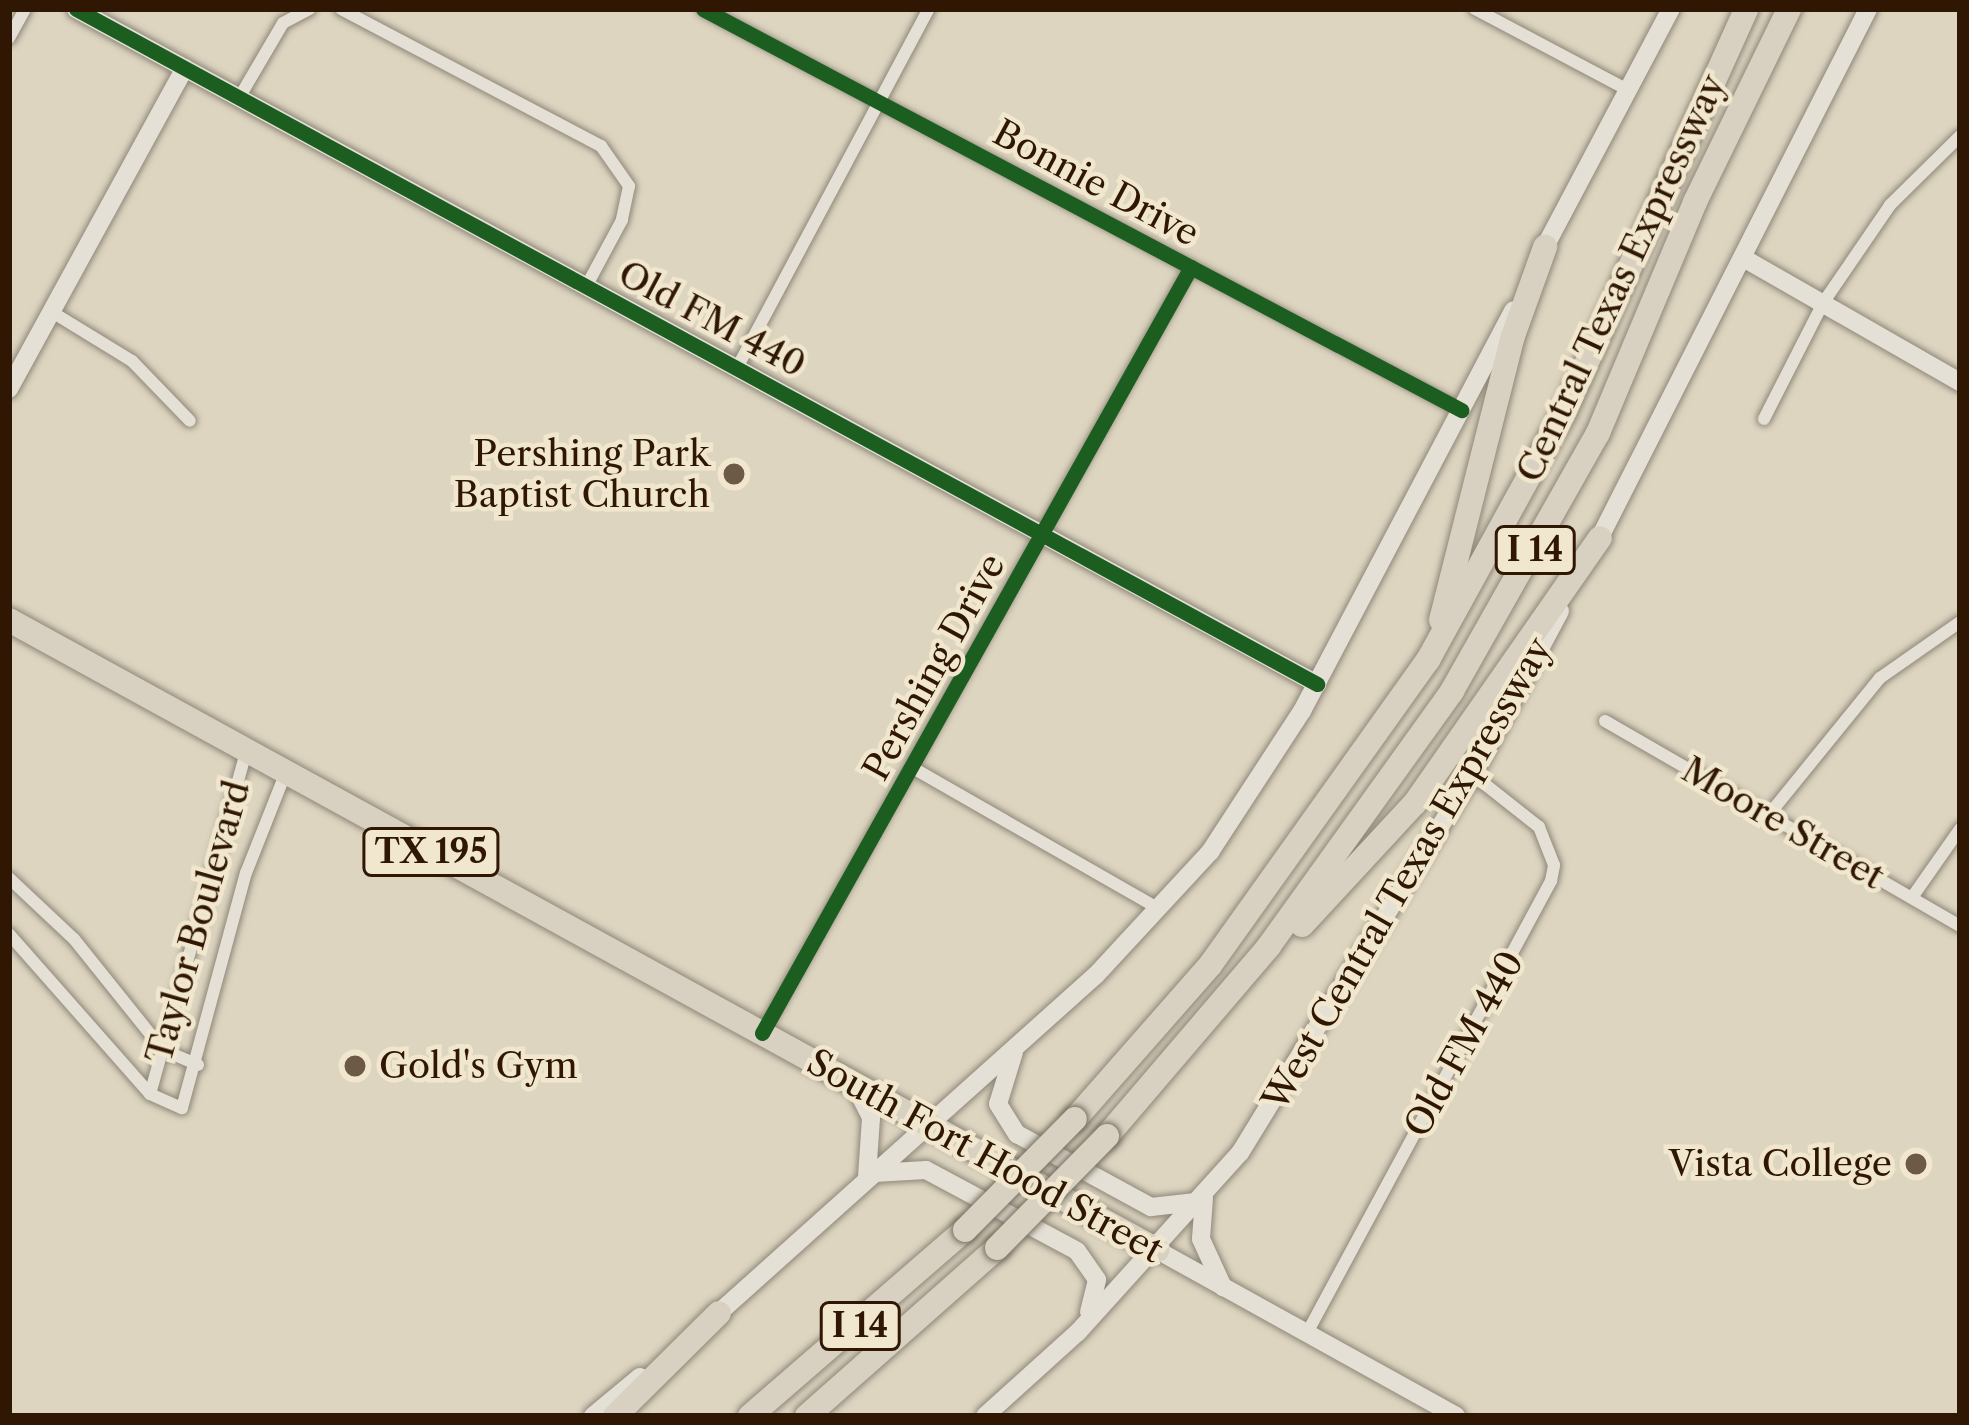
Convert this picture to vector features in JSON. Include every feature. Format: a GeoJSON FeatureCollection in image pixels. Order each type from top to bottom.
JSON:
{"type":"FeatureCollection","features":[{"type":"Feature","properties":{"kind":"highway","name":"Central Texas Expressway"},"geometry":{"type":"LineString","coordinates":[[750,1416],[964,1230],[1075,1119],[1211,964],[1428,660],[1564,413],[1746,9]]}},
{"type":"Feature","properties":{"kind":"highway","name":"Central Texas Expressway"},"geometry":{"type":"LineString","coordinates":[[807,1416],[997,1248],[1107,1136],[1194,1041],[1387,787],[1527,566],[1634,358],[1695,202],[1789,9]]}},
{"type":"Feature","properties":{"kind":"highway"},"geometry":{"type":"LineString","coordinates":[[1428,660],[1469,535],[1513,336],[1545,247]]}},
{"type":"Feature","properties":{"kind":"highway"},"geometry":{"type":"LineString","coordinates":[[1194,1041],[1415,802],[1600,538]]}},
{"type":"Feature","properties":{"kind":"highway","name":"South Fort Hood Street"},"geometry":{"type":"LineString","coordinates":[[9,620],[1157,1250]]}},
{"type":"Feature","properties":{"kind":"highway"},"geometry":{"type":"LineString","coordinates":[[615,1416],[719,1313]]}},
{"type":"Feature","properties":{"kind":"main road"},"geometry":{"type":"LineString","coordinates":[[592,1416],[719,1313],[867,1176],[1016,1048],[1160,910],[1238,813],[1317,685],[1672,9]]}},
{"type":"Feature","properties":{"kind":"main road","name":"West Central Texas Expressway"},"geometry":{"type":"LineString","coordinates":[[985,1416],[1078,1332],[1157,1250],[1204,1198],[1280,1094],[1472,774],[1600,538],[1868,9]]}},
{"type":"Feature","properties":{"kind":"main road","name":"Old FM 440"},"geometry":{"type":"LineString","coordinates":[[83,11],[1317,685]]}},
{"type":"Feature","properties":{"kind":"main road"},"geometry":{"type":"LineString","coordinates":[[9,389],[185,68]]}},
{"type":"Feature","properties":{"kind":"main road"},"geometry":{"type":"LineString","coordinates":[[1744,259],[1960,382]]}},
{"type":"Feature","properties":{"kind":"main road"},"geometry":{"type":"LineString","coordinates":[[1016,1048],[998,1105],[1017,1134],[1150,1207],[1182,1209],[1204,1198],[1202,1239],[1223,1287]]}},
{"type":"Feature","properties":{"kind":"main road"},"geometry":{"type":"LineString","coordinates":[[854,1084],[871,1118],[867,1176]]}},
{"type":"Feature","properties":{"kind":"main road"},"geometry":{"type":"LineString","coordinates":[[867,1176],[890,1167],[926,1170],[1077,1250],[1097,1280],[1078,1332]]}},
{"type":"Feature","properties":{"kind":"main road","name":"South Fort Hood Street"},"geometry":{"type":"LineString","coordinates":[[1157,1250],[1456,1416]]}},
{"type":"Feature","properties":{"kind":"street"},"geometry":{"type":"LineString","coordinates":[[9,38],[25,9]]}},
{"type":"Feature","properties":{"kind":"street"},"geometry":{"type":"LineString","coordinates":[[239,98],[283,22],[309,9]]}},
{"type":"Feature","properties":{"kind":"street"},"geometry":{"type":"LineString","coordinates":[[341,9],[602,146],[628,186],[622,220],[587,285]]}},
{"type":"Feature","properties":{"kind":"street","name":"Bonnie Drive"},"geometry":{"type":"LineString","coordinates":[[704,9],[1461,410]]}},
{"type":"Feature","properties":{"kind":"street"},"geometry":{"type":"LineString","coordinates":[[738,366],[929,9]]}},
{"type":"Feature","properties":{"kind":"street"},"geometry":{"type":"LineString","coordinates":[[1475,9],[1628,90]]}},
{"type":"Feature","properties":{"kind":"street"},"geometry":{"type":"LineString","coordinates":[[1764,419],[1823,303],[1890,205],[1960,136]]}},
{"type":"Feature","properties":{"kind":"street","name":"Pershing Drive"},"geometry":{"type":"LineString","coordinates":[[762,1033],[1191,267]]}},
{"type":"Feature","properties":{"kind":"street"},"geometry":{"type":"LineString","coordinates":[[52,312],[132,361],[190,421]]}},
{"type":"Feature","properties":{"kind":"street"},"geometry":{"type":"LineString","coordinates":[[1767,817],[1880,678],[1960,622]]}},
{"type":"Feature","properties":{"kind":"street","name":"Moore Street"},"geometry":{"type":"LineString","coordinates":[[1605,721],[1960,926]]}},
{"type":"Feature","properties":{"kind":"street","name":"Taylor Boulevard"},"geometry":{"type":"LineString","coordinates":[[246,750],[150,1094],[182,1108],[198,1065],[246,873],[286,772]]}},
{"type":"Feature","properties":{"kind":"street"},"geometry":{"type":"LineString","coordinates":[[913,768],[1160,910]]}},
{"type":"Feature","properties":{"kind":"street","name":"Old FM 440"},"geometry":{"type":"LineString","coordinates":[[1307,1334],[1551,880],[1554,865],[1539,827],[1472,774]]}},
{"type":"Feature","properties":{"kind":"street"},"geometry":{"type":"LineString","coordinates":[[1913,896],[1960,830]]}},
{"type":"Feature","properties":{"kind":"street"},"geometry":{"type":"LineString","coordinates":[[9,878],[74,939],[163,1050],[198,1065]]}},
{"type":"Feature","properties":{"kind":"street"},"geometry":{"type":"LineString","coordinates":[[9,934],[150,1094]]}},
{"type":"Feature","properties":{"kind":"cycle path"},"geometry":{"type":"LineString","coordinates":[[76,9],[1317,684]]}},
{"type":"Feature","properties":{"kind":"cycle path"},"geometry":{"type":"LineString","coordinates":[[703,9],[1461,410]]}},
{"type":"Feature","properties":{"kind":"cycle path"},"geometry":{"type":"LineString","coordinates":[[762,1033],[1191,267]]}},
{"type":"Feature","properties":{"kind":"place","name":"Pershing Park Baptist Church"},"geometry":{"type":"Point","coordinates":[734,474]}},
{"type":"Feature","properties":{"kind":"place","name":"Gold's Gym"},"geometry":{"type":"Point","coordinates":[355,1066]}},
{"type":"Feature","properties":{"kind":"place","name":"Vista College"},"geometry":{"type":"Point","coordinates":[1916,1164]}}]}
